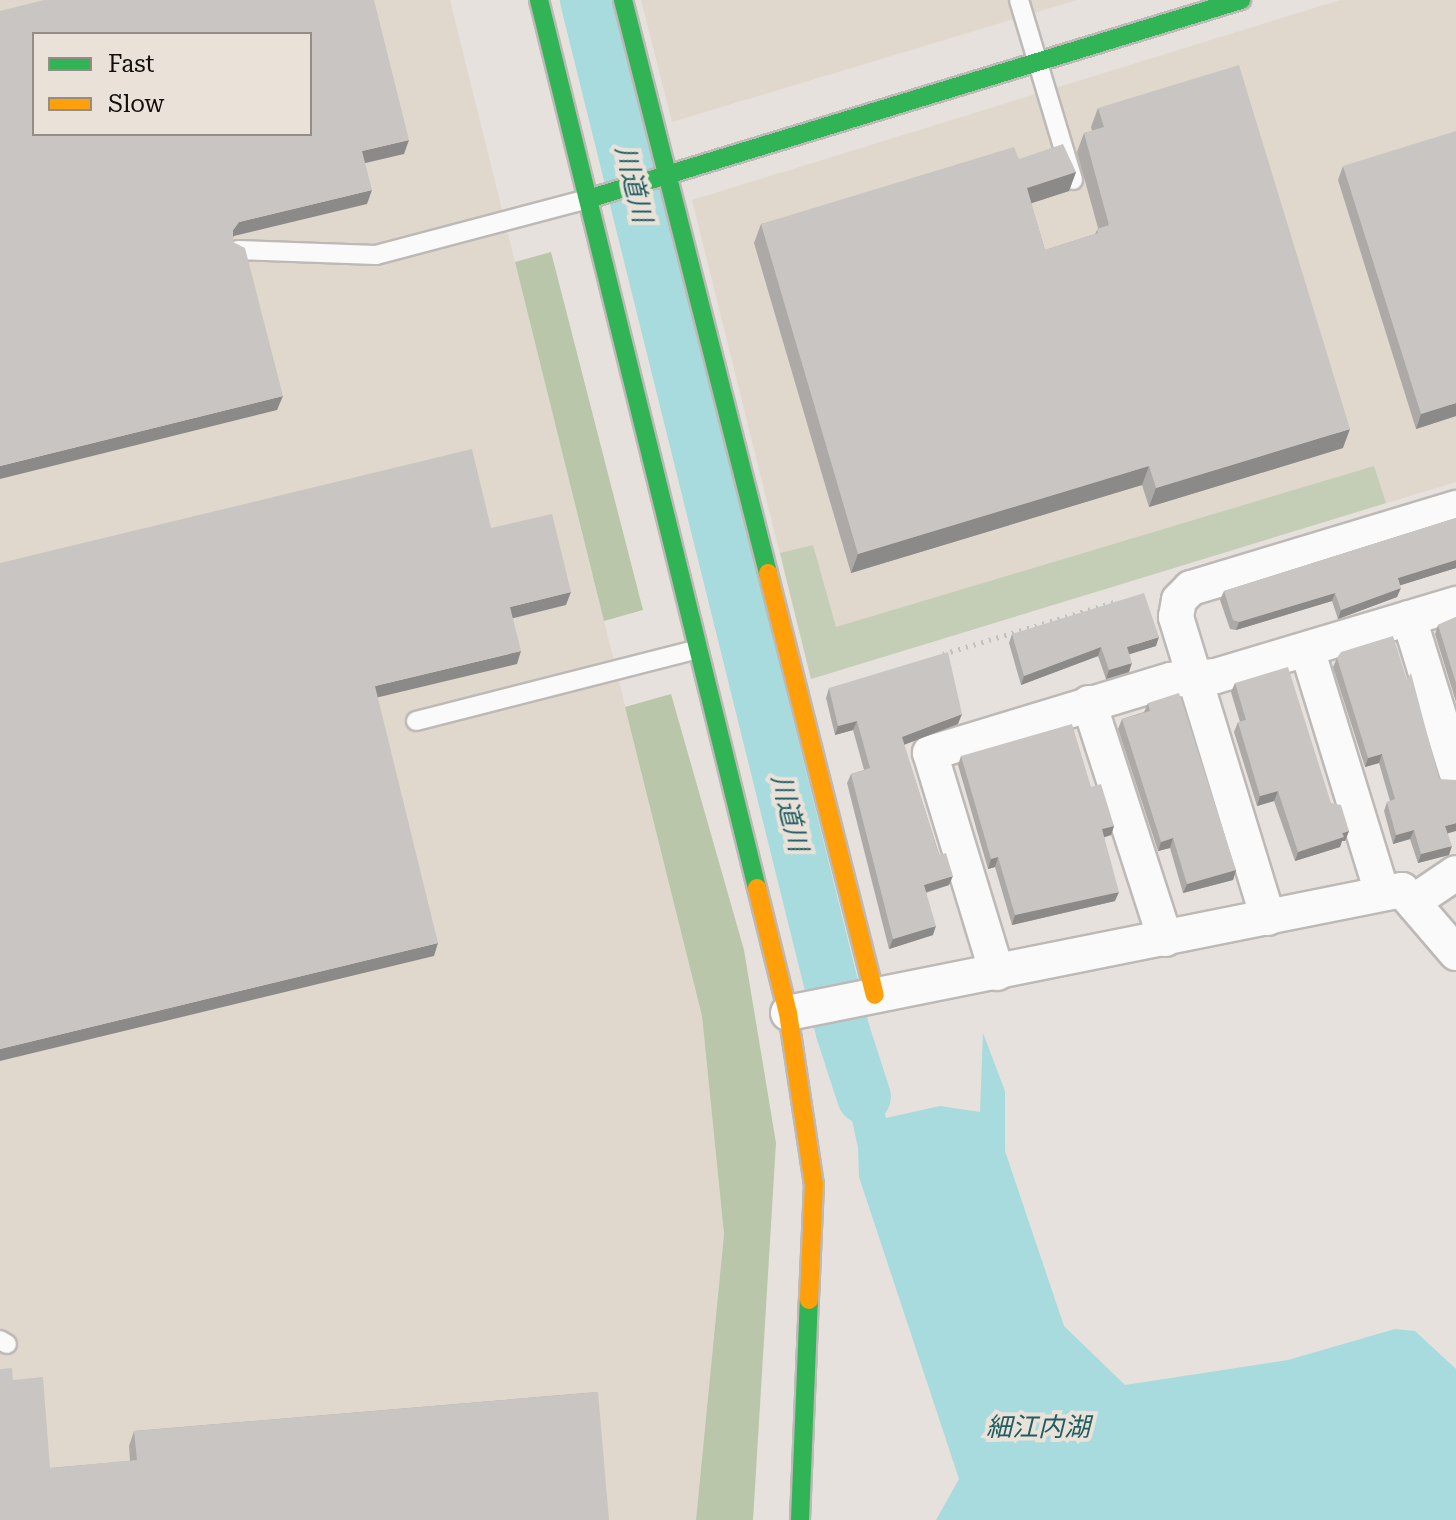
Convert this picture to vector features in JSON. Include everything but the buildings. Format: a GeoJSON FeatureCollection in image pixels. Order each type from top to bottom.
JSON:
{"type":"FeatureCollection","features":[{"type":"Feature","properties":{"kind":"street"},"geometry":{"type":"LineString","coordinates":[[539,0],[701,648],[802,1010],[814,1184],[800,1520]]}},
{"type":"Feature","properties":{"kind":"street"},"geometry":{"type":"LineString","coordinates":[[623,0],[662,174],[869,996]]}},
{"type":"Feature","properties":{"kind":"street"},"geometry":{"type":"LineString","coordinates":[[588,199],[611,188],[1241,0]]}},
{"type":"Feature","properties":{"kind":"street"},"geometry":{"type":"LineString","coordinates":[[1268,918],[1176,617],[1179,600],[1191,588],[1456,508]]}},
{"type":"Feature","properties":{"kind":"street"},"geometry":{"type":"LineString","coordinates":[[997,973],[930,753],[1089,703],[1307,649],[1456,604]]}},
{"type":"Feature","properties":{"kind":"street"},"geometry":{"type":"LineString","coordinates":[[1409,618],[1456,771]]}},
{"type":"Feature","properties":{"kind":"street"},"geometry":{"type":"LineString","coordinates":[[1307,649],[1382,893]]}},
{"type":"Feature","properties":{"kind":"street"},"geometry":{"type":"LineString","coordinates":[[1089,703],[1165,939]]}},
{"type":"Feature","properties":{"kind":"street"},"geometry":{"type":"LineString","coordinates":[[1416,900],[1456,873]]}},
{"type":"Feature","properties":{"kind":"street"},"geometry":{"type":"LineString","coordinates":[[802,1010],[1405,890],[1456,953]]}},
{"type":"Feature","properties":{"kind":"lane"},"geometry":{"type":"LineString","coordinates":[[1019,0],[1073,180]]}},
{"type":"Feature","properties":{"kind":"lane"},"geometry":{"type":"LineString","coordinates":[[238,250],[376,255],[588,199]]}},
{"type":"Feature","properties":{"kind":"lane"},"geometry":{"type":"LineString","coordinates":[[416,721],[701,648]]}},
{"type":"Feature","properties":{"kind":"path"},"geometry":{"type":"LineString","coordinates":[[934,657],[1127,598]]}},
{"type":"Feature","properties":{"kind":"shaded area"},"geometry":{"type":"Polygon","coordinates":[[[0,0],[450,0],[702,1016],[724,1234],[696,1520],[0,1520],[0,0]]]}},
{"type":"Feature","properties":{"kind":"shaded area"},"geometry":{"type":"Polygon","coordinates":[[[641,0],[1077,0],[672,122],[641,0]]]}},
{"type":"Feature","properties":{"kind":"shaded area"},"geometry":{"type":"Polygon","coordinates":[[[1340,0],[1456,0],[1456,482],[811,679],[692,200],[1340,0]]]}},
{"type":"Feature","properties":{"kind":"green space"},"geometry":{"type":"Polygon","coordinates":[[[551,252],[643,610],[604,621],[515,262],[551,252]]]}},
{"type":"Feature","properties":{"kind":"green space"},"geometry":{"type":"Polygon","coordinates":[[[1374,466],[1386,503],[811,679],[780,553],[813,545],[836,627],[1374,466]]]}},
{"type":"Feature","properties":{"kind":"green space"},"geometry":{"type":"Polygon","coordinates":[[[671,694],[744,950],[776,1143],[753,1520],[696,1520],[724,1234],[702,1016],[625,707],[671,694]]]}},
{"type":"Feature","properties":{"kind":"water","name":"細江内湖"},"geometry":{"type":"Polygon","coordinates":[[[854,1021],[886,1118],[940,1106],[980,1112],[983,1033],[1005,1091],[1005,1151],[1064,1326],[1125,1385],[1288,1360],[1395,1329],[1415,1331],[1456,1369],[1456,1520],[936,1520],[959,1479],[859,1177],[858,1148],[832,1028],[854,1021]]]}},
{"type":"Feature","properties":{"kind":"waterway","name":"川道川"},"geometry":{"type":"LineString","coordinates":[[587,0],[843,1032],[864,1097]]}},
{"type":"Feature","properties":{"kind":"traffic: fast"},"geometry":{"type":"LineString","coordinates":[[539,0],[757,888]]}},
{"type":"Feature","properties":{"kind":"traffic: fast"},"geometry":{"type":"LineString","coordinates":[[623,0],[768,573]]}},
{"type":"Feature","properties":{"kind":"traffic: fast"},"geometry":{"type":"LineString","coordinates":[[588,199],[1241,0]]}},
{"type":"Feature","properties":{"kind":"traffic: fast"},"geometry":{"type":"LineString","coordinates":[[800,1520],[809,1300]]}},
{"type":"Feature","properties":{"kind":"traffic: slow"},"geometry":{"type":"LineString","coordinates":[[768,573],[875,995]]}},
{"type":"Feature","properties":{"kind":"traffic: slow"},"geometry":{"type":"LineString","coordinates":[[757,888],[788,1013],[814,1184],[809,1300]]}}]}
